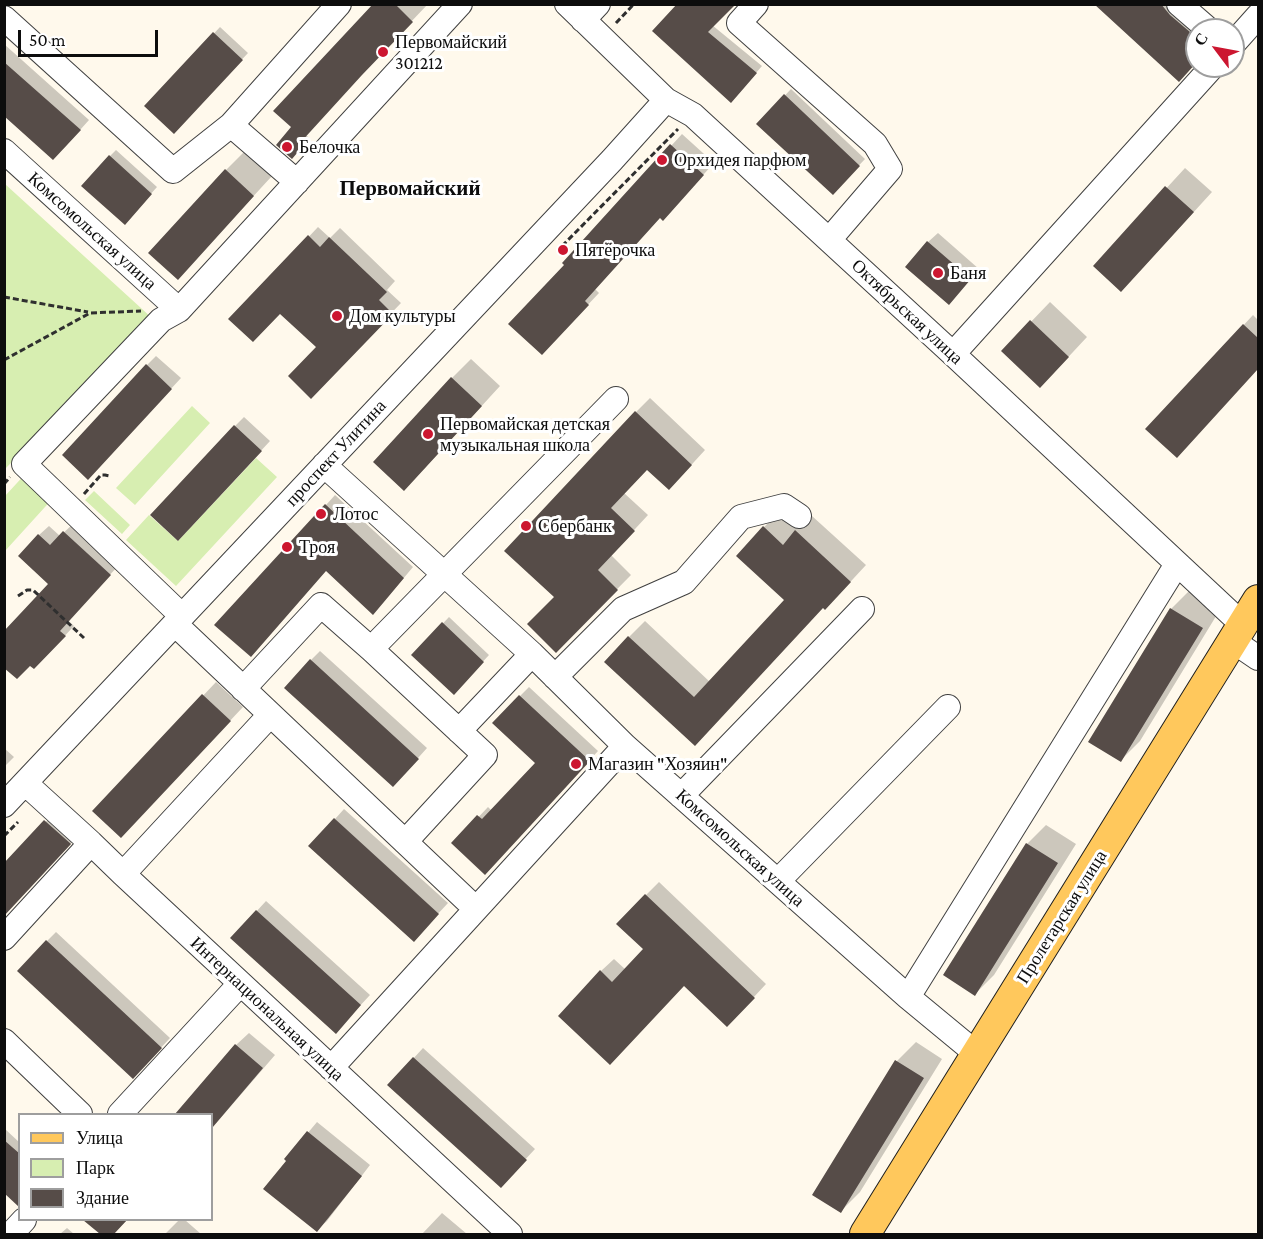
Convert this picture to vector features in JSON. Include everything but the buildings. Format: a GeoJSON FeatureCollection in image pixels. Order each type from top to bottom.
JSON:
{"type":"FeatureCollection","features":[{"type":"Feature","properties":{"kind":"main road","name":"Пролетарская улица"},"geometry":{"type":"LineString","coordinates":[[865,1234],[1258,600]]}},
{"type":"Feature","properties":{"kind":"street"},"geometry":{"type":"LineString","coordinates":[[4,18],[173,171],[231,125],[339,4]]}},
{"type":"Feature","properties":{"kind":"street"},"geometry":{"type":"LineString","coordinates":[[459,4],[179,310],[161,320],[24,464],[243,689],[476,909]]}},
{"type":"Feature","properties":{"kind":"street"},"geometry":{"type":"LineString","coordinates":[[756,4],[739,23],[875,144],[890,169],[829,240]]}},
{"type":"Feature","properties":{"kind":"street"},"geometry":{"type":"LineString","coordinates":[[1179,4],[1195,18]]}},
{"type":"Feature","properties":{"kind":"street","name":"Октябрьская улица"},"geometry":{"type":"LineString","coordinates":[[583,10],[666,100],[693,115],[1177,564],[1258,658]]}},
{"type":"Feature","properties":{"kind":"street"},"geometry":{"type":"LineString","coordinates":[[1245,31],[1258,16]]}},
{"type":"Feature","properties":{"kind":"street"},"geometry":{"type":"LineString","coordinates":[[953,354],[1202,78]]}},
{"type":"Feature","properties":{"kind":"street","name":"проспект Улитина"},"geometry":{"type":"LineString","coordinates":[[4,805],[604,169],[666,100]]}},
{"type":"Feature","properties":{"kind":"street"},"geometry":{"type":"LineString","coordinates":[[231,125],[297,182]]}},
{"type":"Feature","properties":{"kind":"street","name":"Комсомольская улица"},"geometry":{"type":"LineString","coordinates":[[4,151],[179,310]]}},
{"type":"Feature","properties":{"kind":"street"},"geometry":{"type":"LineString","coordinates":[[371,649],[616,399]]}},
{"type":"Feature","properties":{"kind":"street","name":"Комсомольская улица"},"geometry":{"type":"LineString","coordinates":[[324,465],[532,654],[625,746],[908,997],[977,1054]]}},
{"type":"Feature","properties":{"kind":"street"},"geometry":{"type":"LineString","coordinates":[[555,677],[623,609],[684,582],[741,517],[784,506],[799,516]]}},
{"type":"Feature","properties":{"kind":"street"},"geometry":{"type":"LineString","coordinates":[[908,997],[1177,564]]}},
{"type":"Feature","properties":{"kind":"street"},"geometry":{"type":"LineString","coordinates":[[243,689],[321,605],[486,755],[405,842]]}},
{"type":"Feature","properties":{"kind":"street"},"geometry":{"type":"LineString","coordinates":[[681,796],[862,609]]}},
{"type":"Feature","properties":{"kind":"street"},"geometry":{"type":"LineString","coordinates":[[459,731],[532,654]]}},
{"type":"Feature","properties":{"kind":"street"},"geometry":{"type":"LineString","coordinates":[[778,881],[948,707]]}},
{"type":"Feature","properties":{"kind":"street"},"geometry":{"type":"LineString","coordinates":[[123,874],[270,715]]}},
{"type":"Feature","properties":{"kind":"street"},"geometry":{"type":"LineString","coordinates":[[331,1068],[625,746]]}},
{"type":"Feature","properties":{"kind":"street","name":"Интернациональная улица"},"geometry":{"type":"LineString","coordinates":[[25,783],[331,1068],[500,1231]]}},
{"type":"Feature","properties":{"kind":"street"},"geometry":{"type":"LineString","coordinates":[[4,938],[91,843]]}},
{"type":"Feature","properties":{"kind":"street"},"geometry":{"type":"LineString","coordinates":[[121,1113],[240,984]]}},
{"type":"Feature","properties":{"kind":"street"},"geometry":{"type":"LineString","coordinates":[[4,1041],[79,1113]]}},
{"type":"Feature","properties":{"kind":"street"},"geometry":{"type":"LineString","coordinates":[[10,1234],[23,1221]]}},
{"type":"Feature","properties":{"kind":"path"},"geometry":{"type":"LineString","coordinates":[[4,297],[90,313],[179,310]]}},
{"type":"Feature","properties":{"kind":"path"},"geometry":{"type":"LineString","coordinates":[[4,360],[90,313]]}},
{"type":"Feature","properties":{"kind":"path"},"geometry":{"type":"LineString","coordinates":[[70,509],[101,475],[110,477]]}},
{"type":"Feature","properties":{"kind":"path"},"geometry":{"type":"LineString","coordinates":[[18,596],[31,589],[84,638]]}},
{"type":"Feature","properties":{"kind":"green space"},"geometry":{"type":"Polygon","coordinates":[[[5,184],[153,319],[5,469],[5,184]]]}},
{"type":"Feature","properties":{"kind":"green space"},"geometry":{"type":"Polygon","coordinates":[[[192,406],[210,423],[135,505],[116,488],[192,406]]]}},
{"type":"Feature","properties":{"kind":"green space"},"geometry":{"type":"Polygon","coordinates":[[[256,458],[277,477],[176,586],[126,540],[149,515],[178,541],[256,458]]]}},
{"type":"Feature","properties":{"kind":"green space"},"geometry":{"type":"Polygon","coordinates":[[[28,471],[55,496],[5,551],[5,496],[28,471]]]}},
{"type":"Feature","properties":{"kind":"green space"},"geometry":{"type":"Polygon","coordinates":[[[94,491],[130,525],[122,534],[85,500],[94,491]]]}},
{"type":"Feature","properties":{"kind":"place","name":"Первомайский 301212"},"geometry":{"type":"Point","coordinates":[383,52]}},
{"type":"Feature","properties":{"kind":"place","name":"Белочка"},"geometry":{"type":"Point","coordinates":[287,147]}},
{"type":"Feature","properties":{"kind":"place","name":"Орхидея парфюм"},"geometry":{"type":"Point","coordinates":[662,160]}},
{"type":"Feature","properties":{"kind":"place","name":"Пятёрочка"},"geometry":{"type":"Point","coordinates":[563,250]}},
{"type":"Feature","properties":{"kind":"place","name":"Баня"},"geometry":{"type":"Point","coordinates":[938,273]}},
{"type":"Feature","properties":{"kind":"place","name":"Дом культуры"},"geometry":{"type":"Point","coordinates":[337,316]}},
{"type":"Feature","properties":{"kind":"place","name":"Первомайская детская музыкальная школа"},"geometry":{"type":"Point","coordinates":[428,434]}},
{"type":"Feature","properties":{"kind":"place","name":"Лотос"},"geometry":{"type":"Point","coordinates":[321,514]}},
{"type":"Feature","properties":{"kind":"place","name":"Сбербанк"},"geometry":{"type":"Point","coordinates":[526,526]}},
{"type":"Feature","properties":{"kind":"place","name":"Троя"},"geometry":{"type":"Point","coordinates":[287,547]}},
{"type":"Feature","properties":{"kind":"place","name":"Магазин \"Хозяин\""},"geometry":{"type":"Point","coordinates":[576,764]}},
{"type":"Feature","properties":{"kind":"district","name":"Первомайский"},"geometry":{"type":"Point","coordinates":[410,189]}}]}
